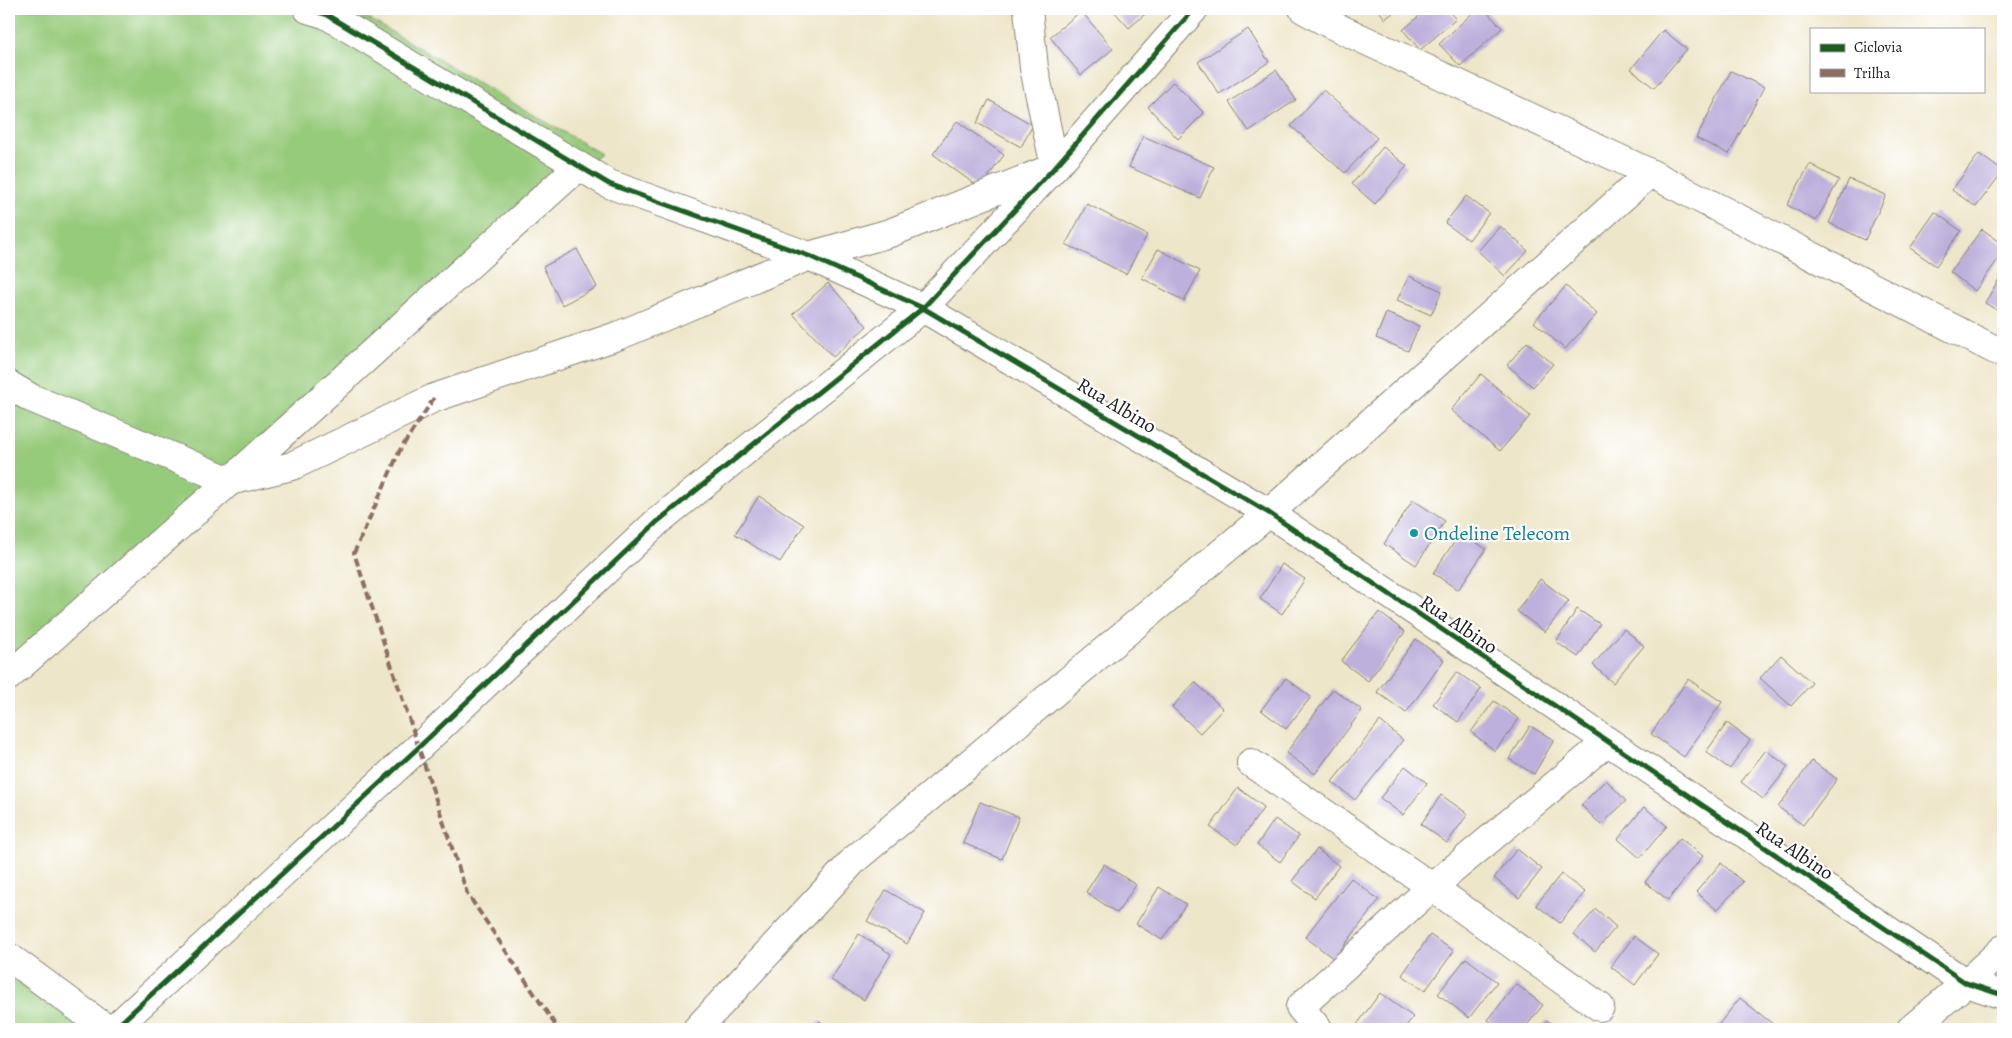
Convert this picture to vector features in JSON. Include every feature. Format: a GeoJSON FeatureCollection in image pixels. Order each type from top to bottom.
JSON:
{"type":"FeatureCollection","features":[{"type":"Feature","properties":{"kind":"street","name":"Rua Albino"},"geometry":{"type":"LineString","coordinates":[[308,9],[325,14],[609,184],[809,256],[924,308],[1269,512],[1966,983],[2003,995]]}},
{"type":"Feature","properties":{"kind":"street"},"geometry":{"type":"LineString","coordinates":[[1028,9],[1034,68],[1055,167]]}},
{"type":"Feature","properties":{"kind":"street"},"geometry":{"type":"LineString","coordinates":[[114,1029],[419,747],[658,522],[924,308],[1055,167],[1194,9]]}},
{"type":"Feature","properties":{"kind":"street"},"geometry":{"type":"LineString","coordinates":[[1303,9],[1328,23],[1650,173],[2003,354]]}},
{"type":"Feature","properties":{"kind":"street"},"geometry":{"type":"LineString","coordinates":[[9,676],[230,481],[579,166]]}},
{"type":"Feature","properties":{"kind":"street"},"geometry":{"type":"LineString","coordinates":[[9,385],[31,398],[230,481],[292,466],[434,398],[620,335],[809,256],[890,233],[1055,167]]}},
{"type":"Feature","properties":{"kind":"street"},"geometry":{"type":"LineString","coordinates":[[697,1029],[855,859],[1269,512],[1650,173]]}},
{"type":"Feature","properties":{"kind":"street"},"geometry":{"type":"LineString","coordinates":[[1318,1029],[1300,1007],[1432,887],[1607,742]]}},
{"type":"Feature","properties":{"kind":"street"},"geometry":{"type":"LineString","coordinates":[[1250,763],[1432,887],[1600,1007]]}},
{"type":"Feature","properties":{"kind":"street"},"geometry":{"type":"LineString","coordinates":[[1912,1029],[2003,949]]}},
{"type":"Feature","properties":{"kind":"street"},"geometry":{"type":"LineString","coordinates":[[9,957],[107,1029]]}},
{"type":"Feature","properties":{"kind":"green space"},"geometry":{"type":"Polygon","coordinates":[[[9,9],[352,9],[601,154],[579,168],[9,676],[9,9]]]}},
{"type":"Feature","properties":{"kind":"green space"},"geometry":{"type":"Polygon","coordinates":[[[9,946],[106,1013],[135,1029],[9,1029],[9,946]]]}},
{"type":"Feature","properties":{"kind":"building"},"geometry":{"type":"Polygon","coordinates":[[[1112,9],[1151,9],[1129,28],[1112,9]]]}},
{"type":"Feature","properties":{"kind":"building"},"geometry":{"type":"Polygon","coordinates":[[[1378,9],[1398,9],[1385,19],[1378,9]]]}},
{"type":"Feature","properties":{"kind":"building"},"geometry":{"type":"Polygon","coordinates":[[[1427,9],[1446,9],[1456,19],[1420,50],[1403,30],[1427,9]]]}},
{"type":"Feature","properties":{"kind":"building"},"geometry":{"type":"Polygon","coordinates":[[[1477,9],[1484,9],[1502,28],[1460,66],[1439,44],[1477,9]]]}},
{"type":"Feature","properties":{"kind":"building"},"geometry":{"type":"Polygon","coordinates":[[[1081,11],[1113,49],[1081,75],[1050,37],[1081,11]]]}},
{"type":"Feature","properties":{"kind":"building"},"geometry":{"type":"Polygon","coordinates":[[[1248,29],[1269,62],[1219,94],[1198,62],[1248,29]]]}},
{"type":"Feature","properties":{"kind":"building"},"geometry":{"type":"Polygon","coordinates":[[[1663,30],[1687,49],[1654,88],[1631,69],[1663,30]]]}},
{"type":"Feature","properties":{"kind":"building"},"geometry":{"type":"Polygon","coordinates":[[[1276,70],[1296,100],[1249,131],[1229,102],[1276,70]]]}},
{"type":"Feature","properties":{"kind":"building"},"geometry":{"type":"Polygon","coordinates":[[[1731,71],[1764,87],[1729,154],[1696,138],[1731,71]]]}},
{"type":"Feature","properties":{"kind":"building"},"geometry":{"type":"Polygon","coordinates":[[[1173,82],[1204,113],[1178,139],[1148,107],[1173,82]]]}},
{"type":"Feature","properties":{"kind":"building"},"geometry":{"type":"Polygon","coordinates":[[[1323,90],[1377,138],[1345,173],[1291,126],[1323,90]]]}},
{"type":"Feature","properties":{"kind":"building"},"geometry":{"type":"Polygon","coordinates":[[[989,100],[1033,125],[1021,147],[977,123],[989,100]]]}},
{"type":"Feature","properties":{"kind":"building"},"geometry":{"type":"Polygon","coordinates":[[[957,121],[1004,155],[980,188],[933,154],[957,121]]]}},
{"type":"Feature","properties":{"kind":"building"},"geometry":{"type":"Polygon","coordinates":[[[1143,136],[1214,167],[1200,198],[1129,167],[1143,136]]]}},
{"type":"Feature","properties":{"kind":"building"},"geometry":{"type":"Polygon","coordinates":[[[1383,147],[1407,166],[1375,204],[1352,184],[1383,147]]]}},
{"type":"Feature","properties":{"kind":"building"},"geometry":{"type":"Polygon","coordinates":[[[1979,154],[2003,171],[1976,207],[1952,190],[1979,154]]]}},
{"type":"Feature","properties":{"kind":"building"},"geometry":{"type":"Polygon","coordinates":[[[1810,164],[1839,180],[1816,221],[1787,205],[1810,164]]]}},
{"type":"Feature","properties":{"kind":"building"},"geometry":{"type":"Polygon","coordinates":[[[1849,179],[1886,195],[1865,240],[1829,223],[1849,179]]]}},
{"type":"Feature","properties":{"kind":"building"},"geometry":{"type":"Polygon","coordinates":[[[1466,196],[1489,213],[1469,240],[1445,223],[1466,196]]]}},
{"type":"Feature","properties":{"kind":"building"},"geometry":{"type":"Polygon","coordinates":[[[1087,204],[1147,235],[1126,274],[1066,244],[1087,204]]]}},
{"type":"Feature","properties":{"kind":"building"},"geometry":{"type":"Polygon","coordinates":[[[1935,212],[1961,231],[1936,266],[1910,248],[1935,212]]]}},
{"type":"Feature","properties":{"kind":"building"},"geometry":{"type":"Polygon","coordinates":[[[1500,226],[1528,251],[1505,276],[1478,251],[1500,226]]]}},
{"type":"Feature","properties":{"kind":"building"},"geometry":{"type":"Polygon","coordinates":[[[1982,229],[2003,244],[2003,253],[1975,291],[1950,272],[1982,229]]]}},
{"type":"Feature","properties":{"kind":"building"},"geometry":{"type":"Polygon","coordinates":[[[577,249],[597,287],[562,305],[543,267],[577,249]]]}},
{"type":"Feature","properties":{"kind":"building"},"geometry":{"type":"Polygon","coordinates":[[[1158,249],[1200,271],[1184,301],[1142,278],[1158,249]]]}},
{"type":"Feature","properties":{"kind":"building"},"geometry":{"type":"Polygon","coordinates":[[[2003,272],[2003,314],[1985,303],[2003,272]]]}},
{"type":"Feature","properties":{"kind":"building"},"geometry":{"type":"Polygon","coordinates":[[[1409,276],[1442,291],[1431,315],[1397,300],[1409,276]]]}},
{"type":"Feature","properties":{"kind":"building"},"geometry":{"type":"Polygon","coordinates":[[[828,283],[867,326],[833,357],[793,314],[828,283]]]}},
{"type":"Feature","properties":{"kind":"building"},"geometry":{"type":"Polygon","coordinates":[[[1566,286],[1597,314],[1565,349],[1534,322],[1566,286]]]}},
{"type":"Feature","properties":{"kind":"building"},"geometry":{"type":"Polygon","coordinates":[[[1386,313],[1419,326],[1408,351],[1376,338],[1386,313]]]}},
{"type":"Feature","properties":{"kind":"building"},"geometry":{"type":"Polygon","coordinates":[[[1527,342],[1553,364],[1533,387],[1507,365],[1527,342]]]}},
{"type":"Feature","properties":{"kind":"building"},"geometry":{"type":"Polygon","coordinates":[[[1481,374],[1530,416],[1500,451],[1451,410],[1481,374]]]}},
{"type":"Feature","properties":{"kind":"building"},"geometry":{"type":"Polygon","coordinates":[[[759,496],[804,525],[780,562],[735,534],[759,496]]]}},
{"type":"Feature","properties":{"kind":"building","name":"Ondeline Telecom"},"geometry":{"type":"Polygon","coordinates":[[[1413,500],[1445,521],[1416,565],[1384,544],[1413,500]]]}},
{"type":"Feature","properties":{"kind":"building"},"geometry":{"type":"Polygon","coordinates":[[[1461,532],[1486,549],[1458,590],[1433,573],[1461,532]]]}},
{"type":"Feature","properties":{"kind":"building"},"geometry":{"type":"Polygon","coordinates":[[[1282,564],[1305,579],[1282,614],[1260,599],[1282,564]]]}},
{"type":"Feature","properties":{"kind":"building"},"geometry":{"type":"Polygon","coordinates":[[[1540,579],[1569,601],[1545,632],[1517,611],[1540,579]]]}},
{"type":"Feature","properties":{"kind":"building"},"geometry":{"type":"Polygon","coordinates":[[[1577,609],[1600,624],[1578,657],[1556,642],[1577,609]]]}},
{"type":"Feature","properties":{"kind":"building"},"geometry":{"type":"Polygon","coordinates":[[[1379,612],[1405,632],[1368,681],[1341,661],[1379,612]]]}},
{"type":"Feature","properties":{"kind":"building"},"geometry":{"type":"Polygon","coordinates":[[[1624,629],[1644,646],[1613,683],[1593,665],[1624,629]]]}},
{"type":"Feature","properties":{"kind":"building"},"geometry":{"type":"Polygon","coordinates":[[[1416,639],[1444,660],[1406,713],[1377,692],[1416,639]]]}},
{"type":"Feature","properties":{"kind":"building"},"geometry":{"type":"Polygon","coordinates":[[[1781,655],[1812,683],[1791,706],[1760,678],[1781,655]]]}},
{"type":"Feature","properties":{"kind":"building"},"geometry":{"type":"Polygon","coordinates":[[[1457,672],[1481,689],[1458,722],[1433,704],[1457,672]]]}},
{"type":"Feature","properties":{"kind":"building"},"geometry":{"type":"Polygon","coordinates":[[[1286,678],[1311,697],[1286,729],[1261,710],[1286,678]]]}},
{"type":"Feature","properties":{"kind":"building"},"geometry":{"type":"Polygon","coordinates":[[[1688,679],[1722,702],[1684,757],[1651,734],[1688,679]]]}},
{"type":"Feature","properties":{"kind":"building"},"geometry":{"type":"Polygon","coordinates":[[[1195,682],[1223,709],[1200,733],[1172,707],[1195,682]]]}},
{"type":"Feature","properties":{"kind":"building"},"geometry":{"type":"Polygon","coordinates":[[[1333,689],[1362,710],[1315,774],[1286,753],[1333,689]]]}},
{"type":"Feature","properties":{"kind":"building"},"geometry":{"type":"Polygon","coordinates":[[[1494,701],[1519,719],[1495,751],[1471,732],[1494,701]]]}},
{"type":"Feature","properties":{"kind":"building"},"geometry":{"type":"Polygon","coordinates":[[[1380,721],[1403,740],[1355,800],[1332,782],[1380,721]]]}},
{"type":"Feature","properties":{"kind":"building"},"geometry":{"type":"Polygon","coordinates":[[[1727,723],[1750,740],[1730,769],[1706,752],[1727,723]]]}},
{"type":"Feature","properties":{"kind":"building"},"geometry":{"type":"Polygon","coordinates":[[[1530,726],[1554,740],[1534,774],[1509,759],[1530,726]]]}},
{"type":"Feature","properties":{"kind":"building"},"geometry":{"type":"Polygon","coordinates":[[[1766,750],[1788,767],[1763,799],[1741,782],[1766,750]]]}},
{"type":"Feature","properties":{"kind":"building"},"geometry":{"type":"Polygon","coordinates":[[[1812,761],[1837,779],[1803,825],[1778,807],[1812,761]]]}},
{"type":"Feature","properties":{"kind":"building"},"geometry":{"type":"Polygon","coordinates":[[[1405,766],[1427,783],[1403,815],[1380,798],[1405,766]]]}},
{"type":"Feature","properties":{"kind":"building"},"geometry":{"type":"Polygon","coordinates":[[[1606,780],[1626,801],[1601,825],[1581,805],[1606,780]]]}},
{"type":"Feature","properties":{"kind":"building"},"geometry":{"type":"Polygon","coordinates":[[[1238,788],[1264,807],[1237,845],[1210,827],[1238,788]]]}},
{"type":"Feature","properties":{"kind":"building"},"geometry":{"type":"Polygon","coordinates":[[[1441,795],[1468,814],[1447,843],[1421,824],[1441,795]]]}},
{"type":"Feature","properties":{"kind":"building"},"geometry":{"type":"Polygon","coordinates":[[[980,802],[1019,817],[1002,859],[963,843],[980,802]]]}},
{"type":"Feature","properties":{"kind":"building"},"geometry":{"type":"Polygon","coordinates":[[[1644,807],[1667,826],[1640,858],[1618,839],[1644,807]]]}},
{"type":"Feature","properties":{"kind":"building"},"geometry":{"type":"Polygon","coordinates":[[[1275,819],[1299,836],[1280,862],[1257,845],[1275,819]]]}},
{"type":"Feature","properties":{"kind":"building"},"geometry":{"type":"Polygon","coordinates":[[[1680,838],[1703,856],[1668,900],[1645,882],[1680,838]]]}},
{"type":"Feature","properties":{"kind":"building"},"geometry":{"type":"Polygon","coordinates":[[[1317,849],[1339,866],[1315,898],[1292,881],[1317,849]]]}},
{"type":"Feature","properties":{"kind":"building"},"geometry":{"type":"Polygon","coordinates":[[[1517,849],[1542,869],[1519,898],[1494,878],[1517,849]]]}},
{"type":"Feature","properties":{"kind":"building"},"geometry":{"type":"Polygon","coordinates":[[[1721,863],[1743,882],[1717,910],[1696,892],[1721,863]]]}},
{"type":"Feature","properties":{"kind":"building"},"geometry":{"type":"Polygon","coordinates":[[[1104,864],[1136,885],[1117,913],[1086,892],[1104,864]]]}},
{"type":"Feature","properties":{"kind":"building"},"geometry":{"type":"Polygon","coordinates":[[[1561,874],[1585,892],[1560,923],[1536,905],[1561,874]]]}},
{"type":"Feature","properties":{"kind":"building"},"geometry":{"type":"Polygon","coordinates":[[[1351,878],[1379,900],[1334,959],[1305,937],[1351,878]]]}},
{"type":"Feature","properties":{"kind":"building"},"geometry":{"type":"Polygon","coordinates":[[[1159,887],[1186,904],[1162,940],[1136,924],[1159,887]]]}},
{"type":"Feature","properties":{"kind":"building"},"geometry":{"type":"Polygon","coordinates":[[[886,890],[925,913],[907,944],[867,921],[886,890]]]}},
{"type":"Feature","properties":{"kind":"building"},"geometry":{"type":"Polygon","coordinates":[[[1596,909],[1616,927],[1595,952],[1574,934],[1596,909]]]}},
{"type":"Feature","properties":{"kind":"building"},"geometry":{"type":"Polygon","coordinates":[[[859,934],[891,954],[864,1000],[831,980],[859,934]]]}},
{"type":"Feature","properties":{"kind":"building"},"geometry":{"type":"Polygon","coordinates":[[[1430,935],[1454,951],[1425,991],[1402,975],[1430,935]]]}},
{"type":"Feature","properties":{"kind":"building"},"geometry":{"type":"Polygon","coordinates":[[[1634,936],[1658,954],[1635,985],[1611,967],[1634,936]]]}},
{"type":"Feature","properties":{"kind":"building"},"geometry":{"type":"Polygon","coordinates":[[[1466,958],[1497,982],[1469,1018],[1438,994],[1466,958]]]}},
{"type":"Feature","properties":{"kind":"building"},"geometry":{"type":"Polygon","coordinates":[[[1516,984],[1543,1005],[1524,1029],[1500,1029],[1488,1020],[1516,984]]]}},
{"type":"Feature","properties":{"kind":"building"},"geometry":{"type":"Polygon","coordinates":[[[1380,993],[1413,1017],[1404,1029],[1360,1029],[1356,1026],[1380,993]]]}},
{"type":"Feature","properties":{"kind":"building"},"geometry":{"type":"Polygon","coordinates":[[[1740,998],[1779,1029],[1715,1029],[1740,998]]]}},
{"type":"Feature","properties":{"kind":"building"},"geometry":{"type":"Polygon","coordinates":[[[1547,1020],[1560,1029],[1540,1029],[1547,1020]]]}},
{"type":"Feature","properties":{"kind":"building"},"geometry":{"type":"Polygon","coordinates":[[[820,1021],[828,1029],[812,1029],[820,1021]]]}},
{"type":"Feature","properties":{"kind":"marked path"},"geometry":{"type":"LineString","coordinates":[[434,398],[400,450],[354,553],[467,893],[558,1029]]}},
{"type":"Feature","properties":{"kind":"cycle path"},"geometry":{"type":"LineString","coordinates":[[308,9],[325,14],[609,184],[809,256],[923,308],[1269,513],[1966,983],[2003,995]]}},
{"type":"Feature","properties":{"kind":"cycle path"},"geometry":{"type":"LineString","coordinates":[[114,1029],[419,747],[658,521],[923,308],[1055,167],[1194,9]]}},
{"type":"Feature","properties":{"kind":"place","name":"Ondeline Telecom"},"geometry":{"type":"Point","coordinates":[1414,533]}}]}
